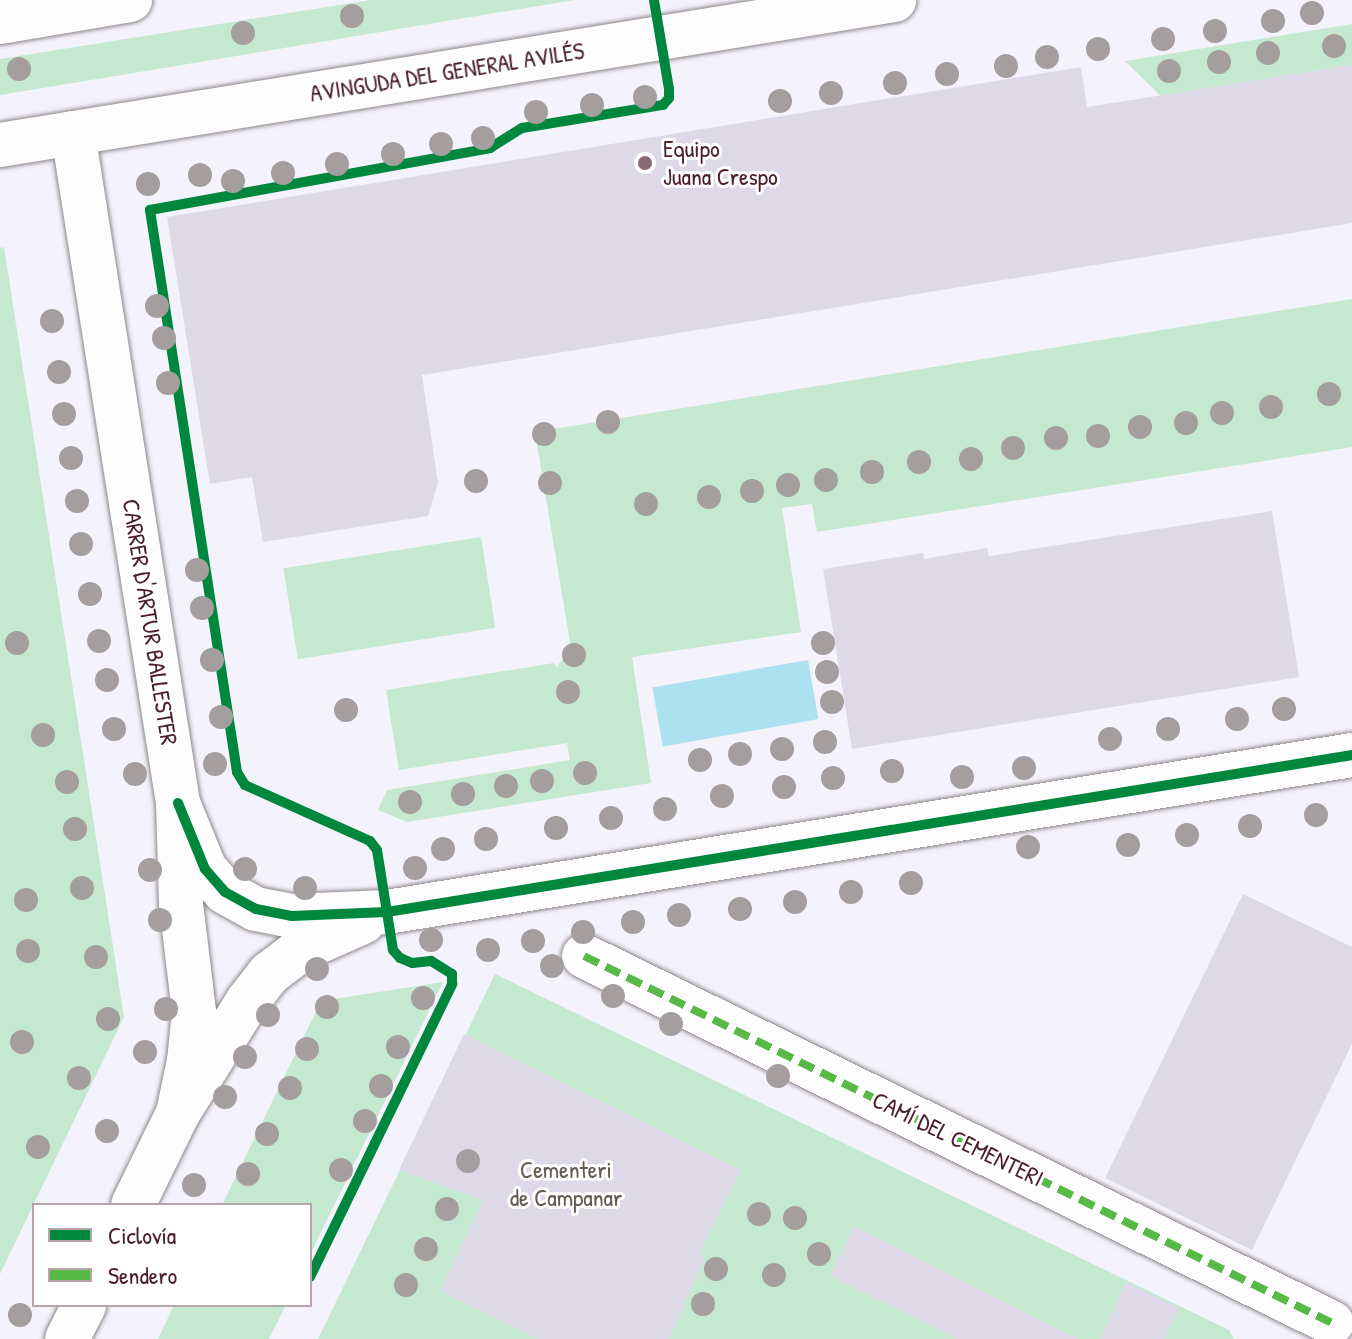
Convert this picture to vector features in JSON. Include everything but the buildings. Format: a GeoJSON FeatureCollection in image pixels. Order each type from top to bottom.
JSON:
{"type":"FeatureCollection","features":[{"type":"Feature","properties":{"kind":"street"},"geometry":{"type":"LineString","coordinates":[[0,22],[130,0]]}},
{"type":"Feature","properties":{"kind":"street","name":"AVINGUDA DEL GENERAL AVILÉS"},"geometry":{"type":"LineString","coordinates":[[0,145],[894,0]]}},
{"type":"Feature","properties":{"kind":"street","name":"CARRER D'ARTUR BALLESTER"},"geometry":{"type":"LineString","coordinates":[[73,133],[178,803],[181,904],[194,1012],[189,1061],[178,1113]]}},
{"type":"Feature","properties":{"kind":"street"},"geometry":{"type":"LineString","coordinates":[[178,803],[205,869],[225,892],[256,909],[291,916],[387,912],[1352,755]]}},
{"type":"Feature","properties":{"kind":"street","name":"CARRER D'ARTUR BALLESTER"},"geometry":{"type":"LineString","coordinates":[[134,1203],[178,1113],[247,1002],[270,973],[302,949],[387,912]]}},
{"type":"Feature","properties":{"kind":"street","name":"CAMÍ DEL CEMENTERI"},"geometry":{"type":"LineString","coordinates":[[584,956],[1332,1323]]}},
{"type":"Feature","properties":{"kind":"street"},"geometry":{"type":"LineString","coordinates":[[67,1339],[83,1307]]}},
{"type":"Feature","properties":{"kind":"green space"},"geometry":{"type":"Polygon","coordinates":[[[371,0],[574,0],[0,95],[0,59],[371,0]]]}},
{"type":"Feature","properties":{"kind":"green space"},"geometry":{"type":"Polygon","coordinates":[[[1352,24],[1352,65],[1161,96],[1125,61],[1352,24]]]}},
{"type":"Feature","properties":{"kind":"green space"},"geometry":{"type":"Polygon","coordinates":[[[4,247],[124,1017],[0,1274],[0,248],[4,247]]]}},
{"type":"Feature","properties":{"kind":"green space"},"geometry":{"type":"Polygon","coordinates":[[[1352,299],[1352,447],[817,532],[812,504],[782,508],[801,632],[632,657],[651,783],[407,822],[378,810],[387,790],[570,760],[567,743],[399,770],[386,690],[554,663],[556,668],[571,648],[535,432],[1352,299]]]}},
{"type":"Feature","properties":{"kind":"green space"},"geometry":{"type":"Polygon","coordinates":[[[481,537],[495,628],[298,659],[283,568],[481,537]]]}},
{"type":"Feature","properties":{"kind":"green space","name":"Cementeri de Campanar"},"geometry":{"type":"Polygon","coordinates":[[[495,974],[1229,1330],[1234,1339],[318,1339],[495,974]]]}},
{"type":"Feature","properties":{"kind":"green space"},"geometry":{"type":"Polygon","coordinates":[[[443,982],[312,1251],[312,1203],[223,1203],[321,1001],[443,982]]]}},
{"type":"Feature","properties":{"kind":"green space"},"geometry":{"type":"Polygon","coordinates":[[[173,1307],[285,1307],[269,1339],[158,1339],[173,1307]]]}},
{"type":"Feature","properties":{"kind":"water"},"geometry":{"type":"Polygon","coordinates":[[[808,660],[818,719],[663,747],[652,687],[808,660]]]}},
{"type":"Feature","properties":{"kind":"marked path"},"geometry":{"type":"LineString","coordinates":[[584,956],[1332,1323]]}},
{"type":"Feature","properties":{"kind":"cycle path"},"geometry":{"type":"LineString","coordinates":[[312,1273],[452,984],[452,974],[431,961],[412,963],[400,958],[393,950],[377,850],[370,841],[245,785],[237,772],[150,210],[490,148],[522,128],[663,105],[669,98],[669,89],[654,0]]}},
{"type":"Feature","properties":{"kind":"cycle path"},"geometry":{"type":"LineString","coordinates":[[178,803],[205,869],[225,892],[256,909],[291,916],[387,912],[1352,755]]}},
{"type":"Feature","properties":{"kind":"place","name":"Equipo Juana Crespo"},"geometry":{"type":"Point","coordinates":[645,163]}}]}
